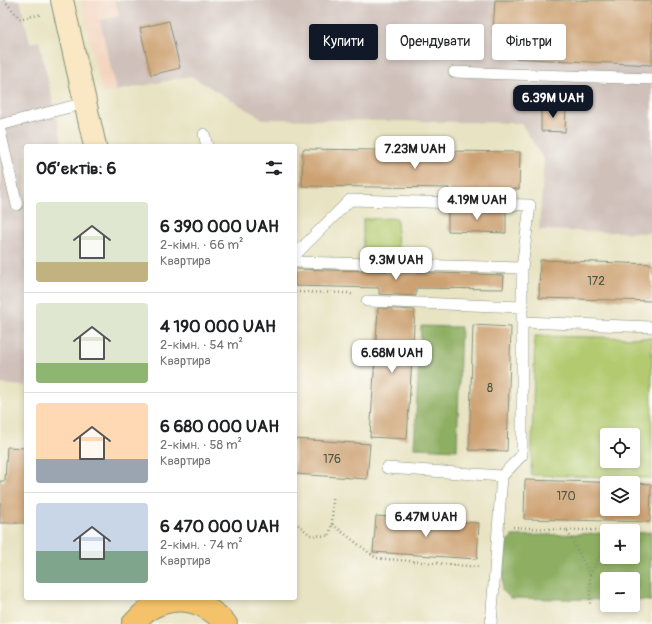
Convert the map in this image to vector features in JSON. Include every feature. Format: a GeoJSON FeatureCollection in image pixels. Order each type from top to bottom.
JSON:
{"type":"FeatureCollection","features":[{"type":"Feature","properties":{"kind":"main road"},"geometry":{"type":"LineString","coordinates":[[133,624],[149,609],[171,601],[194,602],[217,611]]}},
{"type":"Feature","properties":{"kind":"street"},"geometry":{"type":"LineString","coordinates":[[62,0],[95,144]]}},
{"type":"Feature","properties":{"kind":"street"},"geometry":{"type":"LineString","coordinates":[[133,624],[142,600]]}},
{"type":"Feature","properties":{"kind":"lane"},"geometry":{"type":"LineString","coordinates":[[454,72],[652,80]]}},
{"type":"Feature","properties":{"kind":"lane"},"geometry":{"type":"LineString","coordinates":[[0,125],[85,102]]}},
{"type":"Feature","properties":{"kind":"lane"},"geometry":{"type":"LineString","coordinates":[[0,131],[17,205]]}},
{"type":"Feature","properties":{"kind":"lane"},"geometry":{"type":"LineString","coordinates":[[204,134],[206,144]]}},
{"type":"Feature","properties":{"kind":"lane"},"geometry":{"type":"LineString","coordinates":[[297,253],[350,200],[530,205],[522,268],[522,455],[502,476],[491,624]]}},
{"type":"Feature","properties":{"kind":"lane"},"geometry":{"type":"LineString","coordinates":[[297,262],[522,268]]}},
{"type":"Feature","properties":{"kind":"lane"},"geometry":{"type":"LineString","coordinates":[[367,301],[523,307]]}},
{"type":"Feature","properties":{"kind":"lane"},"geometry":{"type":"LineString","coordinates":[[523,322],[652,327]]}},
{"type":"Feature","properties":{"kind":"lane"},"geometry":{"type":"LineString","coordinates":[[387,468],[502,476]]}},
{"type":"Feature","properties":{"kind":"path"},"geometry":{"type":"LineString","coordinates":[[4,0],[20,19],[42,14]]}},
{"type":"Feature","properties":{"kind":"path"},"geometry":{"type":"LineString","coordinates":[[297,292],[348,293],[367,301]]}},
{"type":"Feature","properties":{"kind":"path"},"geometry":{"type":"LineString","coordinates":[[297,524],[310,534],[329,536],[332,524],[333,499]]}},
{"type":"Feature","properties":{"kind":"path"},"geometry":{"type":"LineString","coordinates":[[332,524],[376,558],[495,567]]}},
{"type":"Feature","properties":{"kind":"path"},"geometry":{"type":"LineString","coordinates":[[498,527],[600,530]]}},
{"type":"Feature","properties":{"kind":"path"},"geometry":{"type":"LineString","coordinates":[[567,530],[590,575],[590,604]]}},
{"type":"Feature","properties":{"kind":"path"},"geometry":{"type":"LineString","coordinates":[[590,575],[600,556]]}},
{"type":"Feature","properties":{"kind":"shaded area"},"geometry":{"type":"Polygon","coordinates":[[[0,0],[20,0],[30,43],[39,41],[63,144],[24,144],[24,386],[0,384],[0,0]]]}},
{"type":"Feature","properties":{"kind":"shaded area"},"geometry":{"type":"Polygon","coordinates":[[[81,0],[115,0],[119,16],[100,21],[116,91],[102,94],[81,0]]]}},
{"type":"Feature","properties":{"kind":"shaded area"},"geometry":{"type":"Polygon","coordinates":[[[115,0],[652,0],[652,233],[539,230],[544,160],[521,123],[263,119],[191,76],[116,91],[100,20],[119,16],[115,0]]]}},
{"type":"Feature","properties":{"kind":"green space"},"geometry":{"type":"Polygon","coordinates":[[[397,218],[398,254],[363,254],[363,219],[397,218]]]}},
{"type":"Feature","properties":{"kind":"green space"},"geometry":{"type":"Polygon","coordinates":[[[421,326],[461,327],[457,450],[414,448],[421,326]]]}},
{"type":"Feature","properties":{"kind":"green space"},"geometry":{"type":"Polygon","coordinates":[[[535,336],[652,338],[652,478],[640,478],[640,476],[531,475],[535,336]]]}},
{"type":"Feature","properties":{"kind":"green space"},"geometry":{"type":"Polygon","coordinates":[[[651,532],[651,601],[640,600],[640,572],[600,572],[600,600],[510,598],[502,590],[506,543],[512,536],[600,533],[600,564],[640,564],[640,533],[651,532]]]}},
{"type":"Feature","properties":{"kind":"building"},"geometry":{"type":"Polygon","coordinates":[[[495,0],[652,0],[652,65],[551,60],[566,60],[566,24],[494,24],[495,0]]]}},
{"type":"Feature","properties":{"kind":"building"},"geometry":{"type":"Polygon","coordinates":[[[169,21],[180,68],[151,75],[140,28],[169,21]]]}},
{"type":"Feature","properties":{"kind":"building"},"geometry":{"type":"Polygon","coordinates":[[[541,107],[566,108],[565,132],[541,131],[541,107]]]}},
{"type":"Feature","properties":{"kind":"building"},"geometry":{"type":"Polygon","coordinates":[[[303,149],[520,152],[519,189],[507,189],[507,197],[449,196],[449,188],[302,186],[303,149]]]}},
{"type":"Feature","properties":{"kind":"building"},"geometry":{"type":"Polygon","coordinates":[[[448,210],[506,211],[506,233],[448,231],[448,210]]]}},
{"type":"Feature","properties":{"kind":"building"},"geometry":{"type":"Polygon","coordinates":[[[540,260],[652,264],[652,301],[539,298],[540,260]]]}},
{"type":"Feature","properties":{"kind":"building"},"geometry":{"type":"Polygon","coordinates":[[[297,269],[504,275],[503,289],[416,288],[416,296],[379,294],[379,288],[297,286],[297,269]]]}},
{"type":"Feature","properties":{"kind":"building"},"geometry":{"type":"Polygon","coordinates":[[[378,308],[415,310],[407,439],[370,437],[378,308]]]}},
{"type":"Feature","properties":{"kind":"building"},"geometry":{"type":"Polygon","coordinates":[[[473,325],[511,327],[507,451],[469,450],[473,325]]]}},
{"type":"Feature","properties":{"kind":"building"},"geometry":{"type":"Polygon","coordinates":[[[297,439],[370,444],[367,479],[297,474],[297,439]]]}},
{"type":"Feature","properties":{"kind":"building"},"geometry":{"type":"Polygon","coordinates":[[[7,447],[24,448],[24,523],[0,523],[0,481],[5,481],[7,447]]]}},
{"type":"Feature","properties":{"kind":"building"},"geometry":{"type":"Polygon","coordinates":[[[525,480],[600,482],[600,516],[640,516],[640,483],[651,484],[650,522],[524,519],[525,480]]]}},
{"type":"Feature","properties":{"kind":"building"},"geometry":{"type":"Polygon","coordinates":[[[376,516],[479,523],[477,559],[373,552],[376,516]]]}}]}
